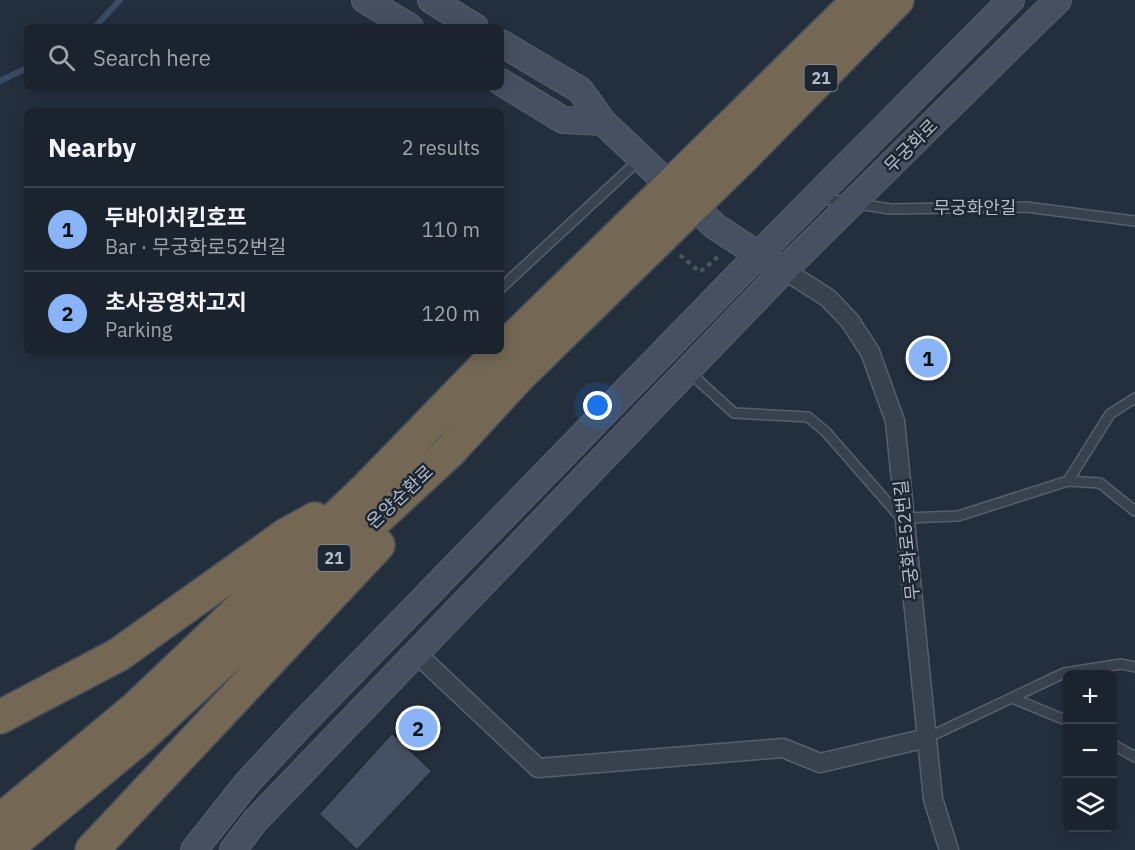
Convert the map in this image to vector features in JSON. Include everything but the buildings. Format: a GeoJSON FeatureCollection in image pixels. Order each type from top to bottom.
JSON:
{"type":"FeatureCollection","features":[{"type":"Feature","properties":{"kind":"highway","name":"21"},"geometry":{"type":"LineString","coordinates":[[650,242],[859,0]]}},
{"type":"Feature","properties":{"kind":"highway","name":"21"},"geometry":{"type":"LineString","coordinates":[[734,144],[897,0]]}},
{"type":"Feature","properties":{"kind":"highway","name":"온양순환로"},"geometry":{"type":"LineString","coordinates":[[504,349],[650,242]]}},
{"type":"Feature","properties":{"kind":"highway","name":"온양순환로"},"geometry":{"type":"LineString","coordinates":[[4,850],[142,736],[449,452],[519,376],[650,242]]}},
{"type":"Feature","properties":{"kind":"highway","name":"온양순환로"},"geometry":{"type":"LineString","coordinates":[[0,821],[136,708],[366,489],[498,354]]}},
{"type":"Feature","properties":{"kind":"highway"},"geometry":{"type":"LineString","coordinates":[[92,850],[386,536],[449,452]]}},
{"type":"Feature","properties":{"kind":"highway"},"geometry":{"type":"LineString","coordinates":[[0,717],[118,655],[286,535],[366,489]]}},
{"type":"Feature","properties":{"kind":"street"},"geometry":{"type":"LineString","coordinates":[[365,0],[405,24]]}},
{"type":"Feature","properties":{"kind":"street"},"geometry":{"type":"LineString","coordinates":[[430,0],[470,24]]}},
{"type":"Feature","properties":{"kind":"street","name":"무궁화로"},"geometry":{"type":"LineString","coordinates":[[194,850],[247,783],[747,248],[816,197],[1011,0]]}},
{"type":"Feature","properties":{"kind":"street","name":"무궁화로"},"geometry":{"type":"LineString","coordinates":[[232,850],[255,821],[784,270],[1058,0]]}},
{"type":"Feature","properties":{"kind":"street"},"geometry":{"type":"LineString","coordinates":[[504,45],[580,90],[603,122],[716,227],[784,270]]}},
{"type":"Feature","properties":{"kind":"street"},"geometry":{"type":"LineString","coordinates":[[504,84],[563,120],[603,122]]}},
{"type":"Feature","properties":{"kind":"street","name":"무궁화로52번길"},"geometry":{"type":"LineString","coordinates":[[784,270],[828,298],[850,321],[870,352],[895,421],[933,799],[949,850]]}},
{"type":"Feature","properties":{"kind":"street"},"geometry":{"type":"LineString","coordinates":[[416,653],[538,768],[783,748],[820,763],[927,738]]}},
{"type":"Feature","properties":{"kind":"lane"},"geometry":{"type":"LineString","coordinates":[[504,285],[641,158]]}},
{"type":"Feature","properties":{"kind":"lane","name":"무궁화안길"},"geometry":{"type":"LineString","coordinates":[[816,197],[890,209],[1026,207],[1135,221]]}},
{"type":"Feature","properties":{"kind":"lane"},"geometry":{"type":"LineString","coordinates":[[687,370],[734,413],[808,417],[826,432],[905,520],[958,516],[1068,481],[1100,483],[1135,511]]}},
{"type":"Feature","properties":{"kind":"lane"},"geometry":{"type":"LineString","coordinates":[[1068,481],[1110,414],[1135,398]]}},
{"type":"Feature","properties":{"kind":"lane"},"geometry":{"type":"LineString","coordinates":[[927,738],[1064,672],[1121,664],[1135,667]]}},
{"type":"Feature","properties":{"kind":"lane"},"geometry":{"type":"LineString","coordinates":[[1012,698],[1063,719]]}},
{"type":"Feature","properties":{"kind":"lane"},"geometry":{"type":"LineString","coordinates":[[1117,746],[1135,757]]}},
{"type":"Feature","properties":{"kind":"path"},"geometry":{"type":"LineString","coordinates":[[650,242],[700,272],[747,248]]}},
{"type":"Feature","properties":{"kind":"waterway"},"geometry":{"type":"LineString","coordinates":[[98,24],[120,0]]}},
{"type":"Feature","properties":{"kind":"waterway"},"geometry":{"type":"LineString","coordinates":[[0,81],[24,69]]}},
{"type":"Feature","properties":{"kind":"place","name":"두바이치킨호프"},"geometry":{"type":"Point","coordinates":[928,358]}},
{"type":"Feature","properties":{"kind":"place","name":"초사공영차고지"},"geometry":{"type":"Point","coordinates":[418,728]}}]}
